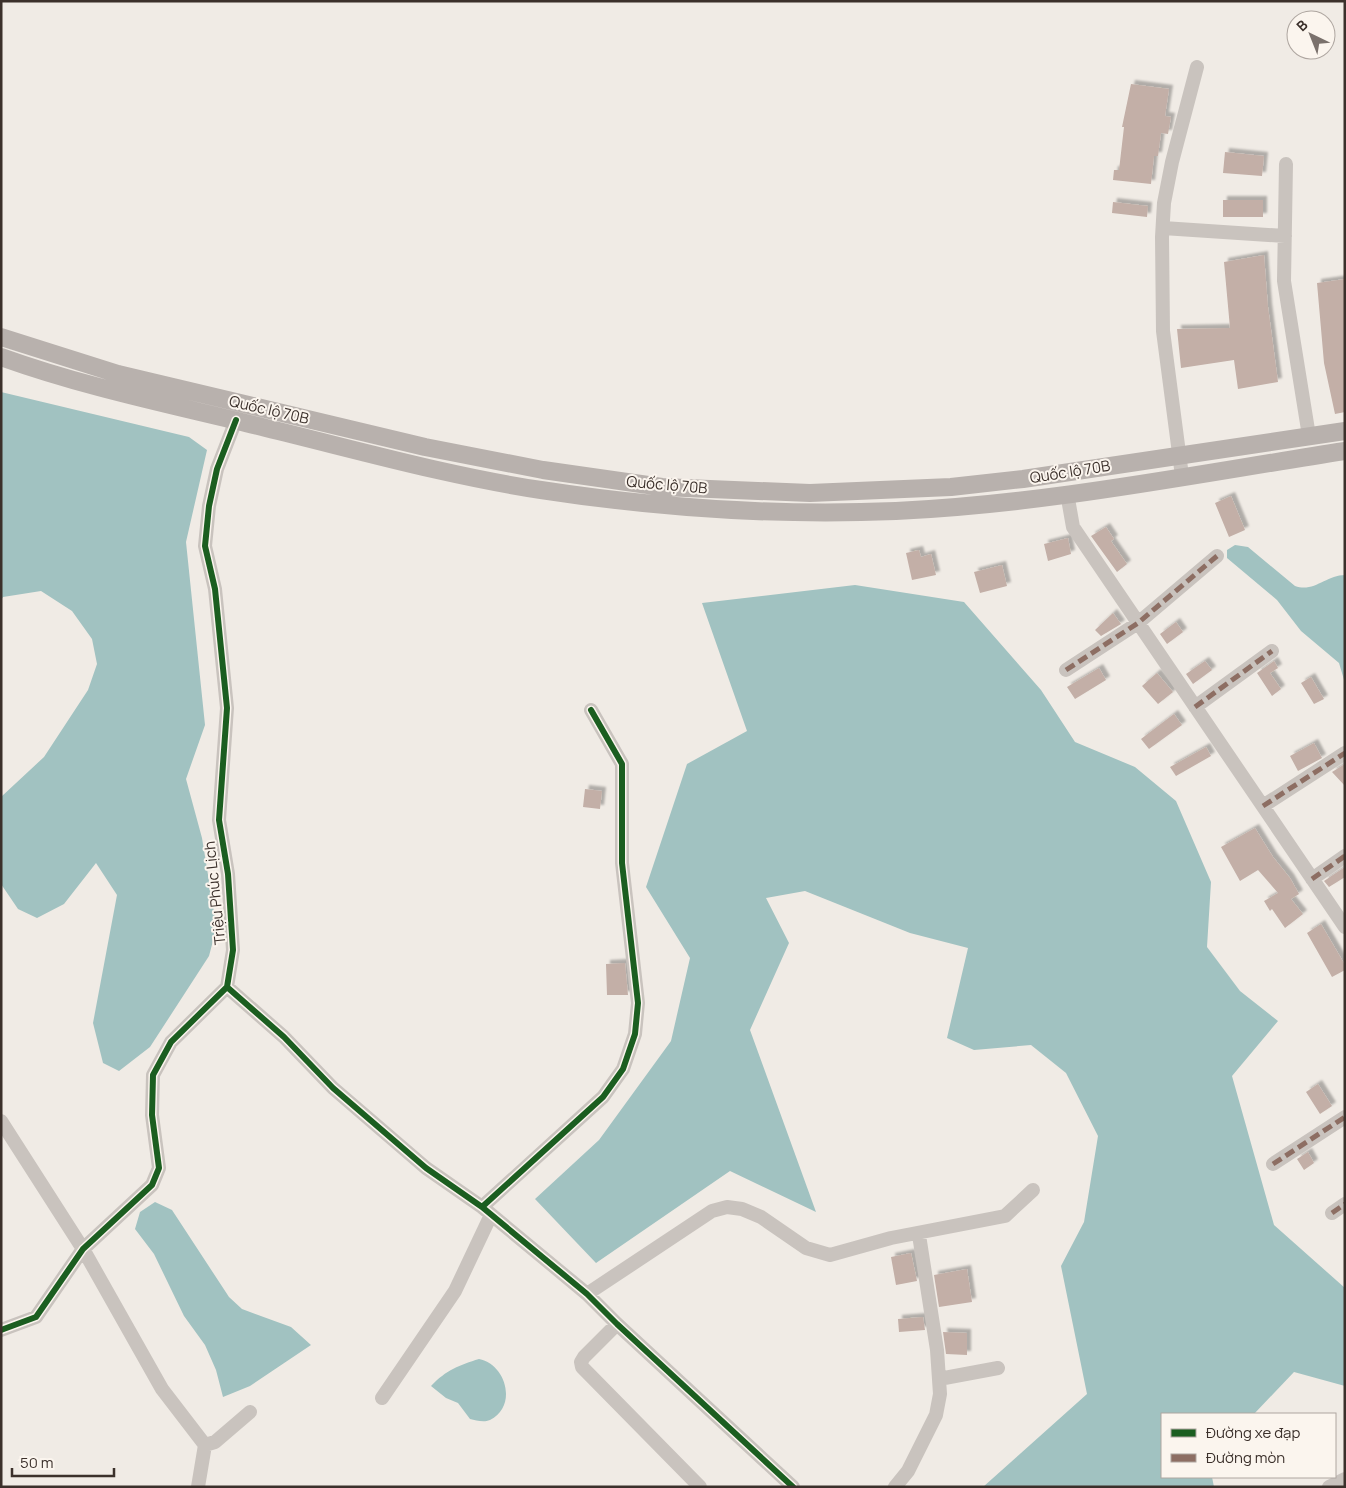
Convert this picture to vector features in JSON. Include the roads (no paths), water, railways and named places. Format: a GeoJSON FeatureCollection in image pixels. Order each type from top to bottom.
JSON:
{"type":"FeatureCollection","features":[{"type":"Feature","properties":{"kind":"main road","name":"Quốc lộ 70B"},"geometry":{"type":"LineString","coordinates":[[1,337],[118,374],[425,446],[543,470],[662,487],[810,493],[898,491],[1023,480],[1345,431]]}},
{"type":"Feature","properties":{"kind":"main road","name":"Quốc lộ 70B"},"geometry":{"type":"LineString","coordinates":[[1,357],[108,390],[421,466],[537,490],[658,506],[813,512],[894,511],[953,507],[1068,493],[1345,451]]}},
{"type":"Feature","properties":{"kind":"main road"},"geometry":{"type":"LineString","coordinates":[[421,466],[425,446]]}},
{"type":"Feature","properties":{"kind":"main road"},"geometry":{"type":"LineString","coordinates":[[1187,455],[1189,475]]}},
{"type":"Feature","properties":{"kind":"street"},"geometry":{"type":"LineString","coordinates":[[1187,455],[1163,331],[1163,228],[1164,203],[1172,162],[1197,67]]}},
{"type":"Feature","properties":{"kind":"street"},"geometry":{"type":"LineString","coordinates":[[1286,164],[1284,281],[1309,436]]}},
{"type":"Feature","properties":{"kind":"street"},"geometry":{"type":"LineString","coordinates":[[1163,228],[1285,236]]}},
{"type":"Feature","properties":{"kind":"street","name":"Triệu Phúc Lịch"},"geometry":{"type":"LineString","coordinates":[[226,987],[233,950],[228,874],[219,820],[227,708],[216,589],[205,546],[209,506],[217,469],[236,420]]}},
{"type":"Feature","properties":{"kind":"street"},"geometry":{"type":"LineString","coordinates":[[1068,493],[1073,527],[1345,927]]}},
{"type":"Feature","properties":{"kind":"street"},"geometry":{"type":"LineString","coordinates":[[1066,670],[1138,623],[1217,556]]}},
{"type":"Feature","properties":{"kind":"street"},"geometry":{"type":"LineString","coordinates":[[1195,707],[1272,652]]}},
{"type":"Feature","properties":{"kind":"street"},"geometry":{"type":"LineString","coordinates":[[382,1398],[455,1291],[486,1211],[603,1097],[623,1069],[635,1034],[638,1003],[622,863],[622,764],[591,710]]}},
{"type":"Feature","properties":{"kind":"street"},"geometry":{"type":"LineString","coordinates":[[1263,806],[1345,753]]}},
{"type":"Feature","properties":{"kind":"street"},"geometry":{"type":"LineString","coordinates":[[1312,879],[1345,856]]}},
{"type":"Feature","properties":{"kind":"street"},"geometry":{"type":"LineString","coordinates":[[1,1330],[36,1317],[83,1250],[152,1185],[159,1168],[152,1115],[152,1075],[171,1042],[226,987],[284,1037],[333,1088],[426,1168],[486,1211],[587,1294],[793,1487]]}},
{"type":"Feature","properties":{"kind":"street"},"geometry":{"type":"LineString","coordinates":[[1273,1164],[1345,1117]]}},
{"type":"Feature","properties":{"kind":"street"},"geometry":{"type":"LineString","coordinates":[[1,1121],[83,1250],[162,1389],[205,1445],[198,1487]]}},
{"type":"Feature","properties":{"kind":"street"},"geometry":{"type":"LineString","coordinates":[[587,1294],[712,1211],[727,1207],[742,1209],[761,1217],[806,1248],[830,1255],[892,1238],[1005,1216],[1033,1190]]}},
{"type":"Feature","properties":{"kind":"street"},"geometry":{"type":"LineString","coordinates":[[1332,1213],[1345,1204]]}},
{"type":"Feature","properties":{"kind":"street"},"geometry":{"type":"LineString","coordinates":[[895,1487],[908,1471],[936,1415],[940,1394],[937,1350],[919,1234]]}},
{"type":"Feature","properties":{"kind":"street"},"geometry":{"type":"LineString","coordinates":[[617,1324],[584,1357],[581,1362],[582,1367],[700,1487]]}},
{"type":"Feature","properties":{"kind":"street"},"geometry":{"type":"LineString","coordinates":[[939,1379],[998,1368]]}},
{"type":"Feature","properties":{"kind":"street"},"geometry":{"type":"LineString","coordinates":[[205,1445],[214,1442],[250,1412]]}},
{"type":"Feature","properties":{"kind":"water"},"geometry":{"type":"Polygon","coordinates":[[[1,392],[189,437],[207,450],[186,542],[205,725],[186,779],[202,838],[215,918],[214,937],[209,956],[150,1047],[119,1071],[103,1063],[93,1023],[117,895],[96,863],[64,904],[37,918],[18,909],[1,884],[1,797],[44,757],[88,690],[97,664],[92,639],[72,611],[41,591],[3,597],[1,600],[1,392]]]}},
{"type":"Feature","properties":{"kind":"water"},"geometry":{"type":"Polygon","coordinates":[[[1235,545],[1248,547],[1295,586],[1302,588],[1314,586],[1332,578],[1345,575],[1345,683],[1339,663],[1301,631],[1277,600],[1227,558],[1227,550],[1235,545]]]}},
{"type":"Feature","properties":{"kind":"water"},"geometry":{"type":"Polygon","coordinates":[[[855,585],[964,602],[1041,690],[1075,742],[1135,767],[1176,801],[1211,882],[1207,947],[1240,991],[1278,1021],[1232,1076],[1274,1225],[1345,1288],[1345,1386],[1294,1372],[1255,1413],[1161,1413],[1161,1478],[1212,1478],[1214,1487],[983,1487],[1087,1394],[1061,1266],[1084,1222],[1098,1136],[1066,1073],[1031,1045],[974,1050],[947,1038],[968,948],[910,933],[805,891],[766,898],[789,943],[750,1030],[816,1212],[730,1171],[596,1263],[535,1199],[599,1140],[671,1041],[690,958],[646,887],[687,764],[747,731],[702,603],[855,585]]]}},
{"type":"Feature","properties":{"kind":"water"},"geometry":{"type":"Polygon","coordinates":[[[155,1202],[172,1210],[229,1297],[242,1309],[291,1327],[311,1345],[250,1386],[223,1397],[216,1370],[205,1345],[184,1316],[154,1254],[135,1229],[140,1212],[155,1202]]]}},
{"type":"Feature","properties":{"kind":"water"},"geometry":{"type":"Polygon","coordinates":[[[479,1359],[488,1362],[502,1377],[506,1396],[499,1414],[485,1421],[470,1419],[458,1403],[446,1398],[431,1386],[453,1369],[479,1359]]]}}]}
